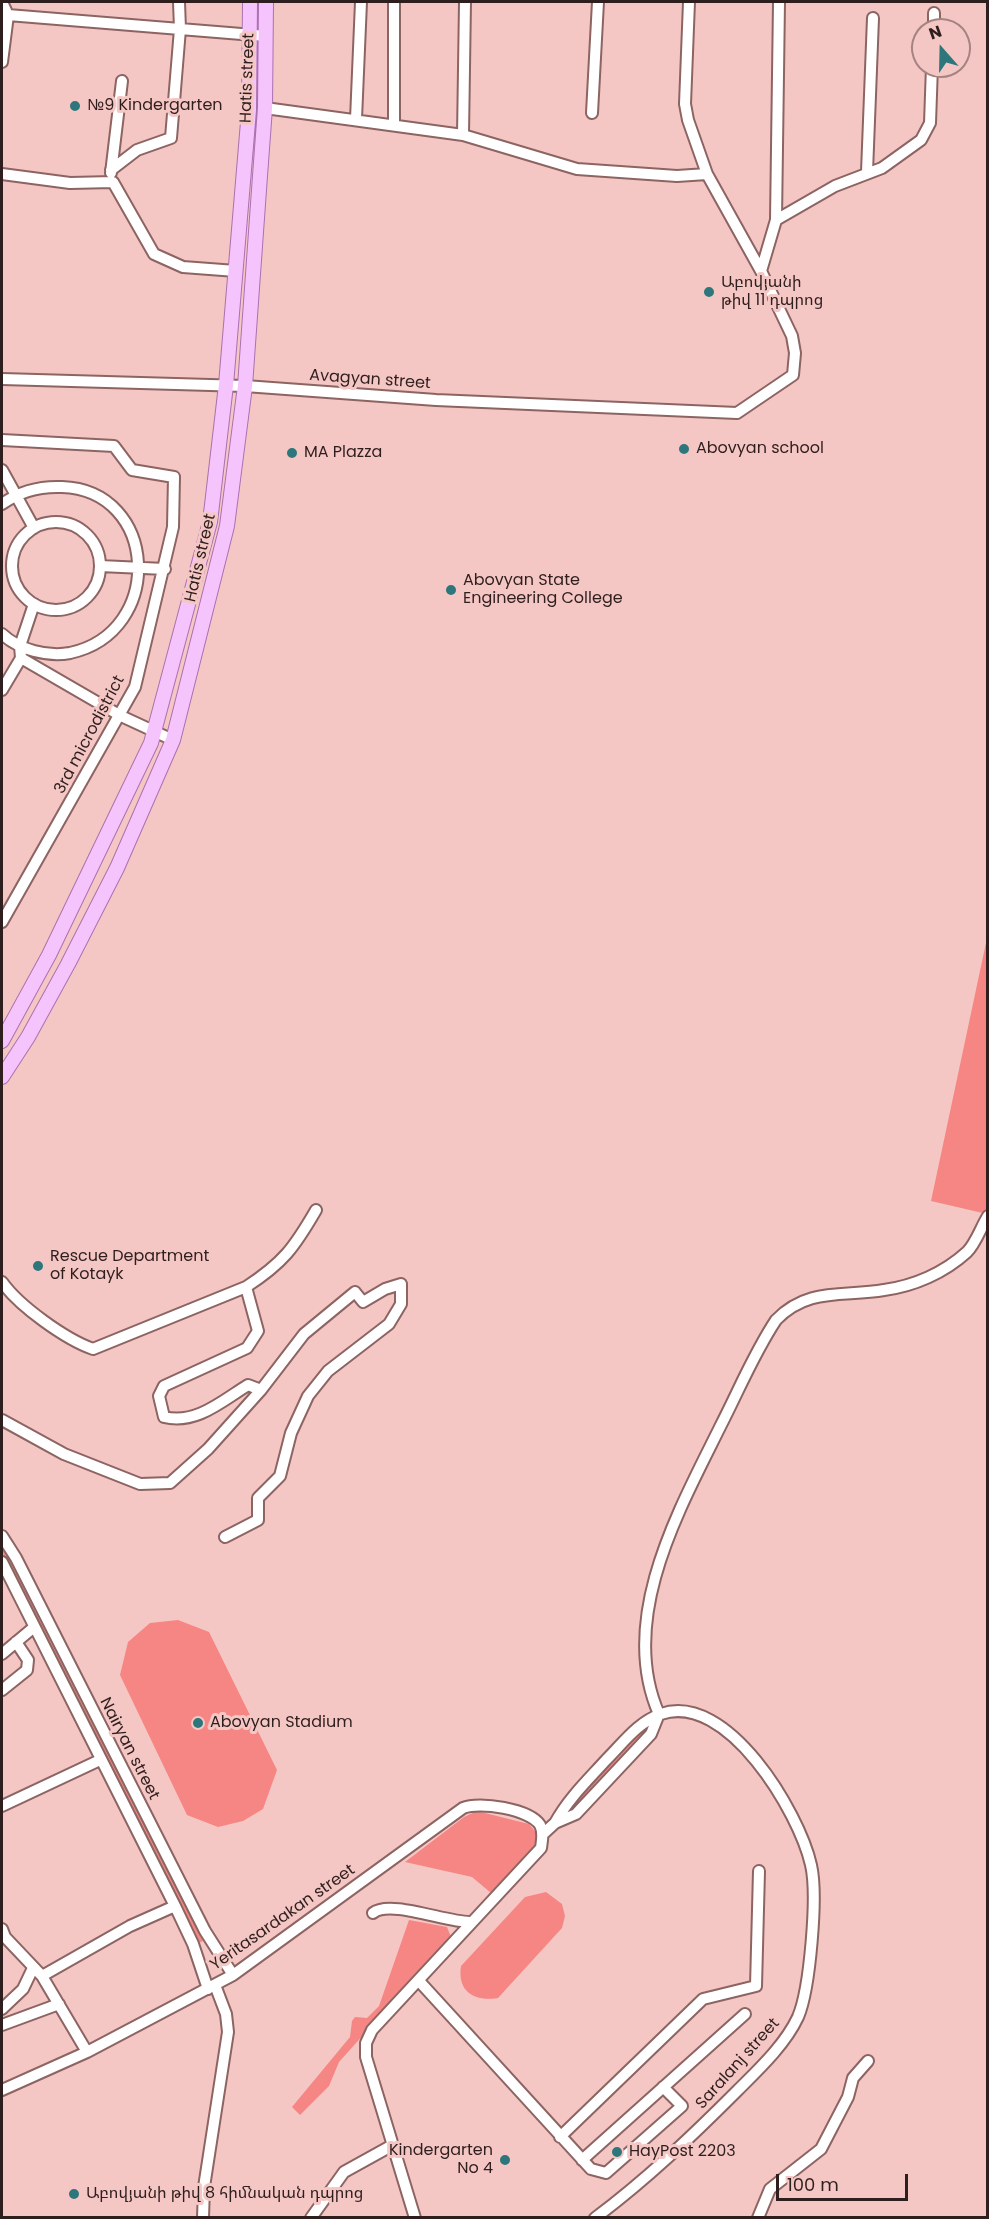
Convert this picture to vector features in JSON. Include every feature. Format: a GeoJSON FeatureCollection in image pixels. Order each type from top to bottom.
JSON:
{"type":"FeatureCollection","features":[{"type":"Feature","properties":{"kind":"main road","name":"Hatis street"},"geometry":{"type":"LineString","coordinates":[[2,1041],[50,955],[155,732],[210,522],[226,385],[249,110],[250,2]]}},
{"type":"Feature","properties":{"kind":"main road","name":"Hatis street"},"geometry":{"type":"LineString","coordinates":[[2,1077],[28,1037],[117,868],[173,740],[227,526],[245,386],[265,108],[266,2]]}},
{"type":"Feature","properties":{"kind":"street"},"geometry":{"type":"LineString","coordinates":[[2,2],[8,15],[2,62]]}},
{"type":"Feature","properties":{"kind":"street"},"geometry":{"type":"LineString","coordinates":[[111,170],[137,150],[171,138],[180,29],[179,2]]}},
{"type":"Feature","properties":{"kind":"street"},"geometry":{"type":"LineString","coordinates":[[356,119],[361,2]]}},
{"type":"Feature","properties":{"kind":"street"},"geometry":{"type":"LineString","coordinates":[[394,2],[394,125]]}},
{"type":"Feature","properties":{"kind":"street"},"geometry":{"type":"LineString","coordinates":[[462,135],[465,2]]}},
{"type":"Feature","properties":{"kind":"street"},"geometry":{"type":"LineString","coordinates":[[592,113],[597,2]]}},
{"type":"Feature","properties":{"kind":"street"},"geometry":{"type":"LineString","coordinates":[[689,2],[685,104],[688,120],[707,174],[761,271]]}},
{"type":"Feature","properties":{"kind":"street"},"geometry":{"type":"LineString","coordinates":[[761,271],[776,219],[779,2]]}},
{"type":"Feature","properties":{"kind":"street"},"geometry":{"type":"LineString","coordinates":[[934,13],[934,18]]}},
{"type":"Feature","properties":{"kind":"street"},"geometry":{"type":"LineString","coordinates":[[8,15],[266,36]]}},
{"type":"Feature","properties":{"kind":"street"},"geometry":{"type":"LineString","coordinates":[[867,172],[873,18]]}},
{"type":"Feature","properties":{"kind":"street"},"geometry":{"type":"LineString","coordinates":[[776,219],[835,186],[882,168],[921,140],[930,123],[932,78]]}},
{"type":"Feature","properties":{"kind":"street"},"geometry":{"type":"LineString","coordinates":[[122,81],[111,170],[113,182],[154,254],[183,267],[236,271]]}},
{"type":"Feature","properties":{"kind":"street"},"geometry":{"type":"LineString","coordinates":[[265,108],[462,135],[577,169],[677,176],[707,174]]}},
{"type":"Feature","properties":{"kind":"street"},"geometry":{"type":"LineString","coordinates":[[2,174],[70,183],[113,182]]}},
{"type":"Feature","properties":{"kind":"street","name":"Avagyan street"},"geometry":{"type":"LineString","coordinates":[[2,379],[226,385],[436,400],[737,413],[793,375],[795,353],[792,336],[761,271]]}},
{"type":"Feature","properties":{"kind":"street","name":"3rd microdistrict"},"geometry":{"type":"LineString","coordinates":[[2,440],[114,446],[132,470],[174,477],[173,527],[165,569],[135,687],[121,716],[2,922]]}},
{"type":"Feature","properties":{"kind":"street"},"geometry":{"type":"LineString","coordinates":[[2,470],[34,528]]}},
{"type":"Feature","properties":{"kind":"street"},"geometry":{"type":"LineString","coordinates":[[2,504],[15,495],[48,486],[70,487],[103,498],[116,509],[127,528],[136,548],[140,569],[137,591],[128,609],[118,627],[102,641],[81,650],[60,655],[20,652]]}},
{"type":"Feature","properties":{"kind":"street"},"geometry":{"type":"LineString","coordinates":[[61,521],[78,527],[93,540],[100,557],[100,567],[93,591],[73,606],[51,610],[34,604],[17,588],[11,563],[16,544],[34,528],[61,521]]}},
{"type":"Feature","properties":{"kind":"street"},"geometry":{"type":"LineString","coordinates":[[100,567],[165,569]]}},
{"type":"Feature","properties":{"kind":"street"},"geometry":{"type":"LineString","coordinates":[[2,690],[20,652],[34,604]]}},
{"type":"Feature","properties":{"kind":"street"},"geometry":{"type":"LineString","coordinates":[[2,634],[20,652],[121,716],[173,740]]}},
{"type":"Feature","properties":{"kind":"street"},"geometry":{"type":"LineString","coordinates":[[2,1282],[10,1293],[76,1343],[93,1349],[246,1287],[266,1274],[295,1247],[316,1210]]}},
{"type":"Feature","properties":{"kind":"street"},"geometry":{"type":"LineString","coordinates":[[415,2217],[392,2146],[365,2047],[372,2030],[537,1853],[541,1848],[542,1831],[555,1823],[565,1804],[640,1725],[659,1714],[650,1693],[645,1664],[649,1614],[658,1564],[687,1494],[771,1327],[786,1310],[810,1297],[885,1290],[929,1279],[968,1251],[987,1216]]}},
{"type":"Feature","properties":{"kind":"street"},"geometry":{"type":"LineString","coordinates":[[2,1420],[64,1454],[140,1484],[170,1483],[208,1449],[261,1390],[304,1334],[356,1292],[363,1302],[386,1289],[401,1284],[401,1304],[390,1324],[328,1371],[308,1396],[291,1433],[280,1476],[258,1498],[258,1520],[225,1537]]}},
{"type":"Feature","properties":{"kind":"street"},"geometry":{"type":"LineString","coordinates":[[246,1287],[258,1331],[247,1348],[164,1386],[159,1396],[164,1417],[181,1421],[206,1411],[248,1385],[261,1390]]}},
{"type":"Feature","properties":{"kind":"street","name":"Nairyan street"},"geometry":{"type":"LineString","coordinates":[[2,1536],[16,1558],[205,1931],[232,1975]]}},
{"type":"Feature","properties":{"kind":"street","name":"Nairyan street"},"geometry":{"type":"LineString","coordinates":[[2,1563],[175,1906],[226,2014],[228,2032],[204,2187],[203,2217]]}},
{"type":"Feature","properties":{"kind":"street"},"geometry":{"type":"LineString","coordinates":[[2,1654],[33,1628]]}},
{"type":"Feature","properties":{"kind":"street"},"geometry":{"type":"LineString","coordinates":[[2,1690],[27,1670],[28,1660],[16,1642]]}},
{"type":"Feature","properties":{"kind":"street","name":"Saralanj street"},"geometry":{"type":"LineString","coordinates":[[595,2217],[681,2146],[756,2071],[797,2018],[809,1973],[811,1866],[799,1833],[770,1780],[745,1747],[714,1721],[682,1710],[659,1714]]}},
{"type":"Feature","properties":{"kind":"street"},"geometry":{"type":"LineString","coordinates":[[2,1806],[100,1760]]}},
{"type":"Feature","properties":{"kind":"street","name":"Yeritasardakan street"},"geometry":{"type":"LineString","coordinates":[[2,2090],[87,2052],[232,1975],[463,1808],[479,1803],[497,1807],[531,1817],[542,1831]]}},
{"type":"Feature","properties":{"kind":"street"},"geometry":{"type":"LineString","coordinates":[[560,2137],[703,1999],[756,1986],[759,1871]]}},
{"type":"Feature","properties":{"kind":"street"},"geometry":{"type":"LineString","coordinates":[[42,1976],[130,1926],[175,1906]]}},
{"type":"Feature","properties":{"kind":"street"},"geometry":{"type":"LineString","coordinates":[[373,1913],[381,1908],[394,1908],[456,1923],[471,1922]]}},
{"type":"Feature","properties":{"kind":"street"},"geometry":{"type":"LineString","coordinates":[[3,1934],[42,1976],[87,2052]]}},
{"type":"Feature","properties":{"kind":"street"},"geometry":{"type":"LineString","coordinates":[[2,2009],[23,1989],[33,1968]]}},
{"type":"Feature","properties":{"kind":"street"},"geometry":{"type":"LineString","coordinates":[[419,1981],[591,2169],[606,2173],[682,2106],[663,2087]]}},
{"type":"Feature","properties":{"kind":"street"},"geometry":{"type":"LineString","coordinates":[[2,2025],[59,2004]]}},
{"type":"Feature","properties":{"kind":"street"},"geometry":{"type":"LineString","coordinates":[[582,2160],[745,2014]]}},
{"type":"Feature","properties":{"kind":"street"},"geometry":{"type":"LineString","coordinates":[[758,2217],[770,2189],[821,2149],[848,2097],[853,2078],[868,2061]]}},
{"type":"Feature","properties":{"kind":"street"},"geometry":{"type":"LineString","coordinates":[[312,2217],[344,2172],[392,2146]]}},
{"type":"Feature","properties":{"kind":"shaded area"},"geometry":{"type":"Polygon","coordinates":[[[987,938],[987,1214],[931,1201],[987,938]]]}},
{"type":"Feature","properties":{"kind":"shaded area"},"geometry":{"type":"Polygon","coordinates":[[[2,1546],[203,1941],[199,1943],[2,1552],[2,1546]]]}},
{"type":"Feature","properties":{"kind":"shaded area","name":"Abovyan Stadium"},"geometry":{"type":"Polygon","coordinates":[[[178,1620],[209,1632],[277,1770],[263,1809],[243,1821],[218,1827],[187,1815],[120,1675],[128,1642],[150,1623],[178,1620]]]}},
{"type":"Feature","properties":{"kind":"shaded area"},"geometry":{"type":"Polygon","coordinates":[[[648,1727],[645,1734],[572,1811],[566,1813],[641,1730],[648,1727]]]}},
{"type":"Feature","properties":{"kind":"shaded area"},"geometry":{"type":"Polygon","coordinates":[[[477,1811],[529,1824],[538,1835],[537,1845],[491,1893],[472,1877],[405,1862],[464,1817],[477,1811]]]}},
{"type":"Feature","properties":{"kind":"shaded area"},"geometry":{"type":"Polygon","coordinates":[[[546,1892],[562,1904],[565,1916],[562,1928],[498,1998],[482,1998],[469,1993],[462,1983],[461,1966],[525,1897],[546,1892]]]}},
{"type":"Feature","properties":{"kind":"shaded area"},"geometry":{"type":"Polygon","coordinates":[[[409,1920],[447,1927],[451,1937],[339,2062],[329,2086],[300,2115],[292,2107],[350,2037],[352,2021],[355,2017],[367,2018],[379,2006],[409,1920]]]}},
{"type":"Feature","properties":{"kind":"place","name":"№9 Kindergarten"},"geometry":{"type":"Point","coordinates":[75,106]}},
{"type":"Feature","properties":{"kind":"place","name":"Աբովյանի թիվ 11 դպրոց"},"geometry":{"type":"Point","coordinates":[709,292]}},
{"type":"Feature","properties":{"kind":"place","name":"Abovyan school"},"geometry":{"type":"Point","coordinates":[684,449]}},
{"type":"Feature","properties":{"kind":"place","name":"MA Plazza"},"geometry":{"type":"Point","coordinates":[292,453]}},
{"type":"Feature","properties":{"kind":"place","name":"Abovyan State Engineering College"},"geometry":{"type":"Point","coordinates":[451,590]}},
{"type":"Feature","properties":{"kind":"place","name":"Rescue Department of Kotayk"},"geometry":{"type":"Point","coordinates":[38,1266]}},
{"type":"Feature","properties":{"kind":"place","name":"Abovyan Stadium"},"geometry":{"type":"Point","coordinates":[198,1723]}},
{"type":"Feature","properties":{"kind":"place","name":"HayPost 2203"},"geometry":{"type":"Point","coordinates":[617,2152]}},
{"type":"Feature","properties":{"kind":"place","name":"Kindergarten No 4"},"geometry":{"type":"Point","coordinates":[505,2160]}},
{"type":"Feature","properties":{"kind":"place","name":"Աբովյանի թիվ 8 հիմնական դպրոց"},"geometry":{"type":"Point","coordinates":[74,2194]}}]}
